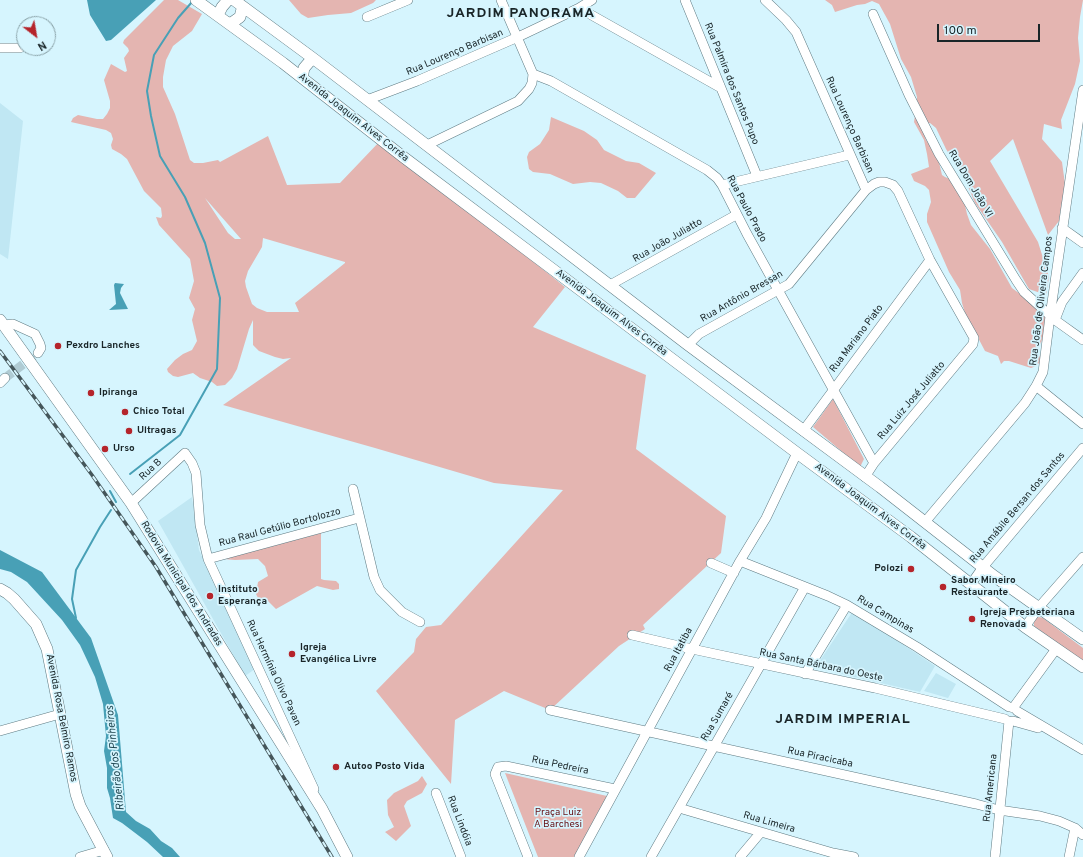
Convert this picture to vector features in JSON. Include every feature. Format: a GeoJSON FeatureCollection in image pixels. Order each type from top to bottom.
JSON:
{"type":"FeatureCollection","features":[{"type":"Feature","properties":{"kind":"main road"},"geometry":{"type":"LineString","coordinates":[[218,15],[228,0]]}},
{"type":"Feature","properties":{"kind":"main road","name":"Avenida Joaquim Alves Corrêa"},"geometry":{"type":"LineString","coordinates":[[200,3],[229,23],[402,156],[911,537],[1025,627],[1083,667]]}},
{"type":"Feature","properties":{"kind":"main road"},"geometry":{"type":"LineString","coordinates":[[229,23],[240,17],[242,13],[238,3]]}},
{"type":"Feature","properties":{"kind":"main road","name":"Avenida Joaquim Alves Corrêa"},"geometry":{"type":"LineString","coordinates":[[238,3],[314,59],[610,286],[983,567],[1083,638]]}},
{"type":"Feature","properties":{"kind":"main road"},"geometry":{"type":"LineString","coordinates":[[302,78],[304,68],[314,59]]}},
{"type":"Feature","properties":{"kind":"main road","name":"Rodovia Municipal dos Andradas"},"geometry":{"type":"LineString","coordinates":[[2,323],[131,503],[322,809],[347,857]]}},
{"type":"Feature","properties":{"kind":"main road","name":"Avenida Rosa Belmiro Ramos"},"geometry":{"type":"LineString","coordinates":[[0,589],[14,598],[36,624],[47,649],[76,794],[80,806],[105,854]]}},
{"type":"Feature","properties":{"kind":"street"},"geometry":{"type":"LineString","coordinates":[[367,17],[408,0]]}},
{"type":"Feature","properties":{"kind":"street"},"geometry":{"type":"LineString","coordinates":[[427,145],[518,100],[529,89],[532,83],[533,74],[501,0]]}},
{"type":"Feature","properties":{"kind":"street","name":"Rua Lourenço Barbisan"},"geometry":{"type":"LineString","coordinates":[[367,100],[417,81],[518,38],[592,0]]}},
{"type":"Feature","properties":{"kind":"street","name":"Rua Palmira dos Santos Pupo"},"geometry":{"type":"LineString","coordinates":[[685,0],[757,176]]}},
{"type":"Feature","properties":{"kind":"street","name":"Rua Lourenço Barbisan"},"geometry":{"type":"LineString","coordinates":[[766,0],[796,32],[866,190],[879,182],[888,183],[896,188],[930,260],[974,338]]}},
{"type":"Feature","properties":{"kind":"street"},"geometry":{"type":"LineString","coordinates":[[579,8],[721,88]]}},
{"type":"Feature","properties":{"kind":"street","name":"Rua Dom João VI"},"geometry":{"type":"LineString","coordinates":[[873,14],[909,95],[939,154],[1016,280],[1024,292],[1052,318],[1083,340]]}},
{"type":"Feature","properties":{"kind":"street"},"geometry":{"type":"LineString","coordinates":[[0,48],[16,48]]}},
{"type":"Feature","properties":{"kind":"street","name":"Rua Paulo Prado"},"geometry":{"type":"LineString","coordinates":[[533,74],[551,81],[706,170],[717,178],[722,184],[736,215],[874,463]]}},
{"type":"Feature","properties":{"kind":"street","name":"Rua João de Oliveira Campos"},"geometry":{"type":"LineString","coordinates":[[925,522],[1026,404],[1043,372],[1052,318],[1062,228],[1083,90]]}},
{"type":"Feature","properties":{"kind":"street"},"geometry":{"type":"LineString","coordinates":[[1075,143],[1083,148]]}},
{"type":"Feature","properties":{"kind":"street"},"geometry":{"type":"LineString","coordinates":[[722,184],[850,155]]}},
{"type":"Feature","properties":{"kind":"street","name":"Rua Antônio Bressan"},"geometry":{"type":"LineString","coordinates":[[688,345],[699,334],[789,284],[866,190]]}},
{"type":"Feature","properties":{"kind":"street","name":"Rua João Juliatto"},"geometry":{"type":"LineString","coordinates":[[610,286],[736,215]]}},
{"type":"Feature","properties":{"kind":"street"},"geometry":{"type":"LineString","coordinates":[[1062,228],[1083,243]]}},
{"type":"Feature","properties":{"kind":"street","name":"Rua Mariano Piato"},"geometry":{"type":"LineString","coordinates":[[803,431],[930,260]]}},
{"type":"Feature","properties":{"kind":"street"},"geometry":{"type":"LineString","coordinates":[[1052,318],[1083,273]]}},
{"type":"Feature","properties":{"kind":"street"},"geometry":{"type":"LineString","coordinates":[[2,323],[13,324],[35,334],[40,344],[38,353]]}},
{"type":"Feature","properties":{"kind":"street","name":"Rua Luiz José Juliatto"},"geometry":{"type":"LineString","coordinates":[[865,477],[874,463],[973,344],[974,338]]}},
{"type":"Feature","properties":{"kind":"street"},"geometry":{"type":"LineString","coordinates":[[1036,386],[1083,424]]}},
{"type":"Feature","properties":{"kind":"street","name":"Rua Amábile Bersan dos Santos"},"geometry":{"type":"LineString","coordinates":[[971,584],[983,567],[1083,448]]}},
{"type":"Feature","properties":{"kind":"street","name":"Rua B"},"geometry":{"type":"LineString","coordinates":[[131,503],[186,453]]}},
{"type":"Feature","properties":{"kind":"street","name":"Rua Hermínia Olivo Pavan"},"geometry":{"type":"LineString","coordinates":[[186,453],[196,474],[200,525],[208,559],[307,773],[322,809]]}},
{"type":"Feature","properties":{"kind":"street","name":"Rua Itatiba"},"geometry":{"type":"LineString","coordinates":[[580,857],[615,789],[648,732],[740,561],[766,518],[797,453]]}},
{"type":"Feature","properties":{"kind":"street"},"geometry":{"type":"LineString","coordinates":[[353,489],[374,577],[380,590],[402,612],[420,622]]}},
{"type":"Feature","properties":{"kind":"street","name":"Rua Raul Getúlio Bortolozzo"},"geometry":{"type":"LineString","coordinates":[[208,559],[359,518]]}},
{"type":"Feature","properties":{"kind":"street"},"geometry":{"type":"LineString","coordinates":[[1025,627],[1039,607],[1083,557]]}},
{"type":"Feature","properties":{"kind":"street","name":"Rua Campinas"},"geometry":{"type":"LineString","coordinates":[[740,561],[847,605],[917,647],[1047,730],[1083,750]]}},
{"type":"Feature","properties":{"kind":"street"},"geometry":{"type":"LineString","coordinates":[[711,562],[734,573]]}},
{"type":"Feature","properties":{"kind":"street","name":"Rua Sumaré"},"geometry":{"type":"LineString","coordinates":[[651,857],[805,587]]}},
{"type":"Feature","properties":{"kind":"street"},"geometry":{"type":"LineString","coordinates":[[805,674],[847,605]]}},
{"type":"Feature","properties":{"kind":"street","name":"Rua Santa Bárbara do Oeste"},"geometry":{"type":"LineString","coordinates":[[632,635],[805,674],[875,688],[1009,721]]}},
{"type":"Feature","properties":{"kind":"street"},"geometry":{"type":"LineString","coordinates":[[1013,709],[1018,716],[1009,721],[1004,717],[1004,712],[1013,709],[1056,648]]}},
{"type":"Feature","properties":{"kind":"street","name":"Rua Piracicaba"},"geometry":{"type":"LineString","coordinates":[[550,710],[999,810],[1040,816],[1059,821],[1074,828],[1083,835]]}},
{"type":"Feature","properties":{"kind":"street"},"geometry":{"type":"LineString","coordinates":[[0,731],[60,714]]}},
{"type":"Feature","properties":{"kind":"street","name":"Rua Campinas"},"geometry":{"type":"LineString","coordinates":[[1009,721],[1047,730]]}},
{"type":"Feature","properties":{"kind":"street","name":"Rua Americana"},"geometry":{"type":"LineString","coordinates":[[995,857],[1009,721]]}},
{"type":"Feature","properties":{"kind":"street","name":"Rua Pedreira"},"geometry":{"type":"LineString","coordinates":[[528,857],[495,774],[498,768],[501,766],[615,789]]}},
{"type":"Feature","properties":{"kind":"street","name":"Rua Lindóia"},"geometry":{"type":"LineString","coordinates":[[436,792],[461,857]]}},
{"type":"Feature","properties":{"kind":"street","name":"Rua Limeira"},"geometry":{"type":"LineString","coordinates":[[678,808],[761,832],[832,855],[854,857]]}},
{"type":"Feature","properties":{"kind":"street"},"geometry":{"type":"LineString","coordinates":[[1069,857],[1074,828]]}},
{"type":"Feature","properties":{"kind":"street"},"geometry":{"type":"LineString","coordinates":[[740,857],[761,832]]}},
{"type":"Feature","properties":{"kind":"street"},"geometry":{"type":"LineString","coordinates":[[80,857],[105,854]]}},
{"type":"Feature","properties":{"kind":"shaded area"},"geometry":{"type":"Polygon","coordinates":[[[0,103],[23,121],[8,259],[0,254],[0,103]]]}},
{"type":"Feature","properties":{"kind":"shaded area","name":"Instituto Esperança"},"geometry":{"type":"Polygon","coordinates":[[[192,497],[199,550],[255,669],[245,676],[158,521],[192,497]]]}},
{"type":"Feature","properties":{"kind":"shaded area"},"geometry":{"type":"Polygon","coordinates":[[[853,611],[935,666],[920,692],[815,668],[853,611]]]}},
{"type":"Feature","properties":{"kind":"shaded area"},"geometry":{"type":"Polygon","coordinates":[[[936,673],[956,684],[948,698],[924,691],[936,673]]]}},
{"type":"Feature","properties":{"kind":"green space"},"geometry":{"type":"Polygon","coordinates":[[[164,0],[178,0],[202,14],[192,31],[173,46],[166,60],[163,77],[163,87],[175,114],[190,160],[194,163],[218,160],[220,162],[268,136],[287,185],[340,183],[381,140],[565,287],[533,327],[646,375],[636,449],[726,516],[721,553],[643,625],[645,629],[619,646],[550,710],[504,691],[455,720],[451,784],[376,691],[414,652],[416,639],[426,627],[441,625],[563,490],[494,483],[223,405],[291,358],[283,359],[275,357],[259,351],[253,345],[253,320],[237,369],[232,378],[225,385],[217,386],[193,373],[178,377],[173,376],[168,372],[167,369],[175,360],[192,350],[197,341],[192,320],[195,309],[189,298],[194,281],[190,259],[159,225],[156,217],[161,218],[161,208],[144,191],[127,159],[112,149],[111,145],[113,139],[111,133],[106,130],[71,122],[73,118],[78,115],[103,119],[107,114],[110,108],[110,101],[104,80],[111,64],[125,72],[127,71],[124,58],[129,51],[123,43],[124,40],[164,0]],[[205,198],[228,233],[235,239],[241,239],[205,198]],[[263,238],[262,247],[248,271],[245,281],[252,304],[267,312],[299,312],[295,303],[345,263],[345,262],[263,238]]]}},
{"type":"Feature","properties":{"kind":"green space"},"geometry":{"type":"Polygon","coordinates":[[[289,0],[376,0],[373,3],[351,13],[308,18],[301,14],[289,0]]]}},
{"type":"Feature","properties":{"kind":"green space"},"geometry":{"type":"Polygon","coordinates":[[[825,0],[1083,0],[1078,38],[1080,61],[1075,84],[1061,120],[1062,129],[1044,124],[1042,139],[1062,162],[1065,184],[1059,221],[1048,235],[1013,139],[990,161],[1038,242],[1049,277],[1046,295],[1029,289],[1002,242],[975,203],[966,182],[946,149],[936,128],[930,123],[926,124],[923,131],[926,140],[938,158],[942,175],[957,182],[963,196],[971,225],[990,249],[1012,288],[1045,315],[1046,326],[1041,343],[1037,349],[1041,361],[1036,366],[1031,368],[1009,361],[1004,361],[1001,364],[998,356],[985,351],[965,313],[960,290],[949,272],[927,222],[927,214],[931,202],[929,190],[925,186],[914,181],[911,174],[929,167],[924,140],[914,122],[917,97],[911,77],[901,59],[890,24],[879,4],[872,1],[835,12],[832,5],[825,0]]]}},
{"type":"Feature","properties":{"kind":"green space"},"geometry":{"type":"Polygon","coordinates":[[[551,117],[584,131],[597,140],[604,150],[626,161],[639,163],[656,173],[635,198],[627,198],[618,191],[601,183],[590,182],[573,184],[550,174],[533,172],[529,169],[527,157],[529,152],[540,144],[549,130],[551,117]]]}},
{"type":"Feature","properties":{"kind":"green space"},"geometry":{"type":"Polygon","coordinates":[[[833,399],[864,459],[860,467],[813,427],[833,399]]]}},
{"type":"Feature","properties":{"kind":"green space"},"geometry":{"type":"Polygon","coordinates":[[[321,533],[321,579],[336,581],[339,584],[339,589],[333,590],[317,586],[276,609],[266,599],[258,598],[256,594],[258,582],[268,576],[265,566],[258,559],[223,559],[321,533]]]}},
{"type":"Feature","properties":{"kind":"green space"},"geometry":{"type":"Polygon","coordinates":[[[1035,618],[1043,618],[1083,648],[1083,662],[1034,626],[1035,618]]]}},
{"type":"Feature","properties":{"kind":"green space","name":"Praça Luiz A Barchesi"},"geometry":{"type":"Polygon","coordinates":[[[505,773],[607,796],[575,857],[538,857],[505,773]]]}},
{"type":"Feature","properties":{"kind":"green space"},"geometry":{"type":"Polygon","coordinates":[[[422,776],[427,784],[422,793],[407,801],[404,806],[411,826],[396,841],[385,832],[394,827],[388,815],[387,800],[394,793],[418,781],[422,776]]]}},
{"type":"Feature","properties":{"kind":"water"},"geometry":{"type":"Polygon","coordinates":[[[87,0],[156,0],[111,40],[106,41],[90,15],[87,0]]]}},
{"type":"Feature","properties":{"kind":"water"},"geometry":{"type":"Polygon","coordinates":[[[115,283],[124,284],[120,293],[128,309],[109,310],[116,304],[115,283]]]}},
{"type":"Feature","properties":{"kind":"water","name":"Ribeirão dos Pinheiros"},"geometry":{"type":"Polygon","coordinates":[[[0,550],[42,572],[91,638],[118,715],[126,812],[136,821],[150,829],[161,841],[172,848],[180,857],[163,857],[147,842],[113,818],[107,788],[107,768],[104,751],[106,736],[103,704],[95,677],[80,645],[62,620],[27,582],[11,572],[0,569],[0,550]]]}},
{"type":"Feature","properties":{"kind":"waterway"},"geometry":{"type":"LineString","coordinates":[[130,474],[180,435],[217,369],[220,298],[205,243],[185,197],[160,156],[147,91],[154,55],[178,18],[192,2]]}},
{"type":"Feature","properties":{"kind":"waterway"},"geometry":{"type":"LineString","coordinates":[[110,491],[116,502]]}},
{"type":"Feature","properties":{"kind":"waterway"},"geometry":{"type":"LineString","coordinates":[[76,618],[72,599],[76,570],[111,510]]}},
{"type":"Feature","properties":{"kind":"tunnel"},"geometry":{"type":"LineString","coordinates":[[5,378],[38,353]]}},
{"type":"Feature","properties":{"kind":"railway"},"geometry":{"type":"LineString","coordinates":[[0,351],[92,475],[156,567],[332,857]]}},
{"type":"Feature","properties":{"kind":"place","name":"Pexdro Lanches"},"geometry":{"type":"Point","coordinates":[58,346]}},
{"type":"Feature","properties":{"kind":"place","name":"Ipiranga"},"geometry":{"type":"Point","coordinates":[91,393]}},
{"type":"Feature","properties":{"kind":"place","name":"Chico Total"},"geometry":{"type":"Point","coordinates":[125,412]}},
{"type":"Feature","properties":{"kind":"place","name":"Ultragas"},"geometry":{"type":"Point","coordinates":[129,431]}},
{"type":"Feature","properties":{"kind":"place","name":"Urso"},"geometry":{"type":"Point","coordinates":[105,449]}},
{"type":"Feature","properties":{"kind":"place","name":"Polozi"},"geometry":{"type":"Point","coordinates":[911,569]}},
{"type":"Feature","properties":{"kind":"place","name":"Sabor Mineiro Restaurante"},"geometry":{"type":"Point","coordinates":[943,587]}},
{"type":"Feature","properties":{"kind":"place","name":"Instituto Esperança"},"geometry":{"type":"Point","coordinates":[210,596]}},
{"type":"Feature","properties":{"kind":"place","name":"Igreja Presbeteriana Renovada"},"geometry":{"type":"Point","coordinates":[972,619]}},
{"type":"Feature","properties":{"kind":"place","name":"Igreja Evangélica Livre"},"geometry":{"type":"Point","coordinates":[292,654]}},
{"type":"Feature","properties":{"kind":"place","name":"Autoo Posto Vida"},"geometry":{"type":"Point","coordinates":[336,767]}},
{"type":"Feature","properties":{"kind":"district","name":"JARDIM PANORAMA"},"geometry":{"type":"Point","coordinates":[521,14]}},
{"type":"Feature","properties":{"kind":"district","name":"JARDIM IMPERIAL"},"geometry":{"type":"Point","coordinates":[843,720]}}]}
